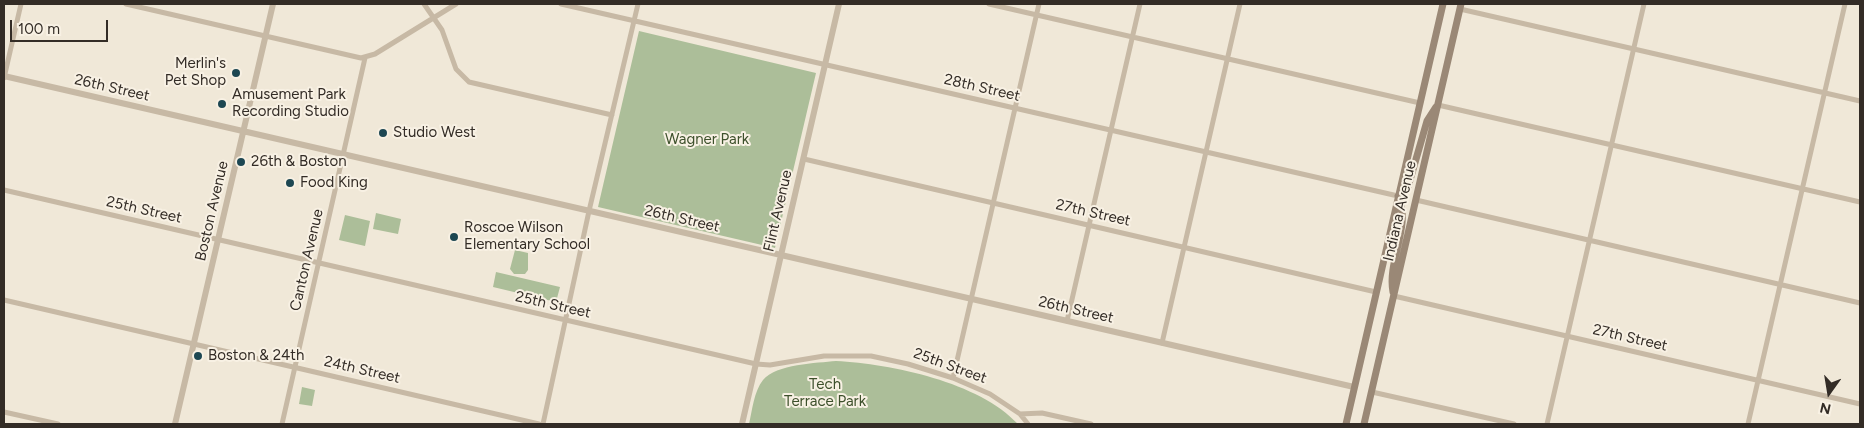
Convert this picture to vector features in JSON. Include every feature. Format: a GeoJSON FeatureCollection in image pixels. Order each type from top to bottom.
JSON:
{"type":"FeatureCollection","features":[{"type":"Feature","properties":{"kind":"main road","name":"Indiana Avenue"},"geometry":{"type":"LineString","coordinates":[[1346,424],[1441,4]]}},
{"type":"Feature","properties":{"kind":"main road","name":"Indiana Avenue"},"geometry":{"type":"LineString","coordinates":[[1364,424],[1461,6]]}},
{"type":"Feature","properties":{"kind":"main road"},"geometry":{"type":"LineString","coordinates":[[1394,296],[1392,284],[1393,265],[1402,205],[1398,196],[1408,187],[1426,121],[1438,105]]}},
{"type":"Feature","properties":{"kind":"street"},"geometry":{"type":"LineString","coordinates":[[4,77],[21,4]]}},
{"type":"Feature","properties":{"kind":"street"},"geometry":{"type":"LineString","coordinates":[[126,4],[365,58],[375,54],[456,4]]}},
{"type":"Feature","properties":{"kind":"street","name":"Boston Avenue"},"geometry":{"type":"LineString","coordinates":[[175,424],[273,4]]}},
{"type":"Feature","properties":{"kind":"street"},"geometry":{"type":"LineString","coordinates":[[424,4],[435,17],[456,69],[469,82],[612,116]]}},
{"type":"Feature","properties":{"kind":"street","name":"28th Street"},"geometry":{"type":"LineString","coordinates":[[561,4],[1398,196]]}},
{"type":"Feature","properties":{"kind":"street"},"geometry":{"type":"LineString","coordinates":[[544,424],[589,211],[638,4]]}},
{"type":"Feature","properties":{"kind":"street","name":"Flint Avenue"},"geometry":{"type":"LineString","coordinates":[[742,424],[839,4]]}},
{"type":"Feature","properties":{"kind":"street"},"geometry":{"type":"LineString","coordinates":[[989,4],[1420,103]]}},
{"type":"Feature","properties":{"kind":"street"},"geometry":{"type":"LineString","coordinates":[[952,378],[1039,4]]}},
{"type":"Feature","properties":{"kind":"street"},"geometry":{"type":"LineString","coordinates":[[1066,321],[1140,4]]}},
{"type":"Feature","properties":{"kind":"street"},"geometry":{"type":"LineString","coordinates":[[1162,343],[1240,4]]}},
{"type":"Feature","properties":{"kind":"street"},"geometry":{"type":"LineString","coordinates":[[1547,424],[1644,4]]}},
{"type":"Feature","properties":{"kind":"street"},"geometry":{"type":"LineString","coordinates":[[1748,424],[1845,4]]}},
{"type":"Feature","properties":{"kind":"street"},"geometry":{"type":"LineString","coordinates":[[1461,6],[1633,49],[1860,101]]}},
{"type":"Feature","properties":{"kind":"street","name":"Canton Avenue"},"geometry":{"type":"LineString","coordinates":[[282,424],[365,58]]}},
{"type":"Feature","properties":{"kind":"street","name":"26th Street"},"geometry":{"type":"LineString","coordinates":[[4,77],[1354,387]]}},
{"type":"Feature","properties":{"kind":"street"},"geometry":{"type":"LineString","coordinates":[[1438,105],[1860,202]]}},
{"type":"Feature","properties":{"kind":"street","name":"27th Street"},"geometry":{"type":"LineString","coordinates":[[804,159],[1376,292]]}},
{"type":"Feature","properties":{"kind":"street","name":"25th Street"},"geometry":{"type":"LineString","coordinates":[[4,190],[756,364],[770,365],[824,356],[850,355],[908,364],[952,378],[990,394],[1020,414],[1028,424]]}},
{"type":"Feature","properties":{"kind":"street"},"geometry":{"type":"LineString","coordinates":[[1416,200],[1860,303]]}},
{"type":"Feature","properties":{"kind":"street","name":"27th Street"},"geometry":{"type":"LineString","coordinates":[[1394,296],[1860,404]]}},
{"type":"Feature","properties":{"kind":"street","name":"24th Street"},"geometry":{"type":"LineString","coordinates":[[4,300],[539,424]]}},
{"type":"Feature","properties":{"kind":"street"},"geometry":{"type":"LineString","coordinates":[[1372,392],[1514,424]]}},
{"type":"Feature","properties":{"kind":"street"},"geometry":{"type":"LineString","coordinates":[[4,412],[58,424]]}},
{"type":"Feature","properties":{"kind":"street"},"geometry":{"type":"LineString","coordinates":[[1020,414],[1042,413],[1091,424]]}},
{"type":"Feature","properties":{"kind":"green space","name":"Wagner Park"},"geometry":{"type":"Polygon","coordinates":[[[639,31],[816,73],[775,248],[598,207],[639,31]]]}},
{"type":"Feature","properties":{"kind":"green space"},"geometry":{"type":"Polygon","coordinates":[[[376,213],[401,219],[398,234],[373,229],[376,213]]]}},
{"type":"Feature","properties":{"kind":"green space"},"geometry":{"type":"Polygon","coordinates":[[[345,215],[370,221],[365,246],[339,240],[345,215]]]}},
{"type":"Feature","properties":{"kind":"green space"},"geometry":{"type":"Polygon","coordinates":[[[515,250],[528,253],[528,270],[525,274],[514,274],[510,269],[515,250]]]}},
{"type":"Feature","properties":{"kind":"green space"},"geometry":{"type":"Polygon","coordinates":[[[496,272],[560,287],[556,302],[493,287],[496,272]]]}},
{"type":"Feature","properties":{"kind":"green space","name":"Tech Terrace Park"},"geometry":{"type":"Polygon","coordinates":[[[836,361],[883,366],[908,371],[958,386],[1001,409],[1018,424],[749,424],[757,390],[763,380],[769,375],[787,367],[836,361]]]}},
{"type":"Feature","properties":{"kind":"green space"},"geometry":{"type":"Polygon","coordinates":[[[302,387],[315,390],[312,406],[299,404],[302,387]]]}},
{"type":"Feature","properties":{"kind":"place","name":"Merlin's Pet Shop"},"geometry":{"type":"Point","coordinates":[236,73]}},
{"type":"Feature","properties":{"kind":"place","name":"Amusement Park Recording Studio"},"geometry":{"type":"Point","coordinates":[222,104]}},
{"type":"Feature","properties":{"kind":"place","name":"Studio West"},"geometry":{"type":"Point","coordinates":[383,133]}},
{"type":"Feature","properties":{"kind":"place","name":"26th & Boston"},"geometry":{"type":"Point","coordinates":[241,162]}},
{"type":"Feature","properties":{"kind":"place","name":"Food King"},"geometry":{"type":"Point","coordinates":[290,183]}},
{"type":"Feature","properties":{"kind":"place","name":"Roscoe Wilson Elementary School"},"geometry":{"type":"Point","coordinates":[454,237]}},
{"type":"Feature","properties":{"kind":"place","name":"Boston & 24th"},"geometry":{"type":"Point","coordinates":[198,356]}}]}
